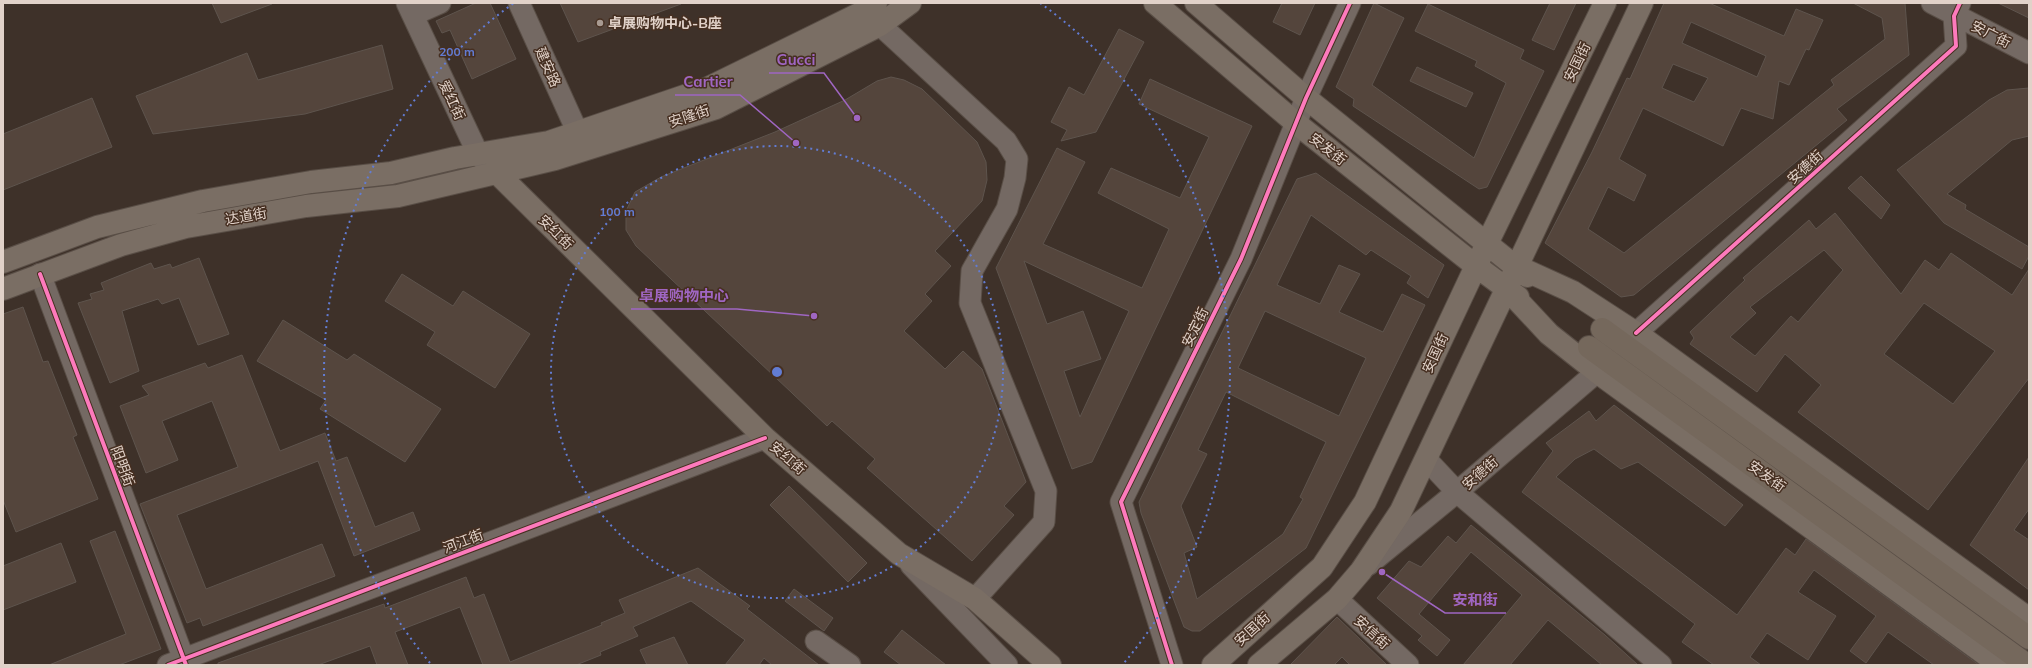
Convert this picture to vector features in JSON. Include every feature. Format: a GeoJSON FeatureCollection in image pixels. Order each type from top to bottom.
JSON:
{"type":"FeatureCollection","features":[{"type":"Feature","properties":{"kind":"highway","name":"安发街"},"geometry":{"type":"LineString","coordinates":[[1602,329],[2029,638]]}},
{"type":"Feature","properties":{"kind":"highway","name":"安发街"},"geometry":{"type":"LineString","coordinates":[[1589,348],[2027,665]]}},
{"type":"Feature","properties":{"kind":"main road","name":"安隆街"},"geometry":{"type":"LineString","coordinates":[[478,154],[549,142],[708,88],[869,9],[876,3]]}},
{"type":"Feature","properties":{"kind":"main road","name":"安隆街"},"geometry":{"type":"LineString","coordinates":[[497,173],[555,159],[716,108],[880,25],[910,3]]}},
{"type":"Feature","properties":{"kind":"main road","name":"安发街"},"geometry":{"type":"LineString","coordinates":[[1155,3],[1297,124],[1476,266],[1589,348]]}},
{"type":"Feature","properties":{"kind":"main road","name":"安发街"},"geometry":{"type":"LineString","coordinates":[[1196,3],[1306,98],[1487,245],[1516,266],[1547,292],[1602,329]]}},
{"type":"Feature","properties":{"kind":"main road","name":"安国街"},"geometry":{"type":"LineString","coordinates":[[1213,665],[1322,567],[1365,502],[1476,266],[1605,3]]}},
{"type":"Feature","properties":{"kind":"main road"},"geometry":{"type":"LineString","coordinates":[[1259,665],[1336,599],[1361,571],[1401,511],[1642,3]]}},
{"type":"Feature","properties":{"kind":"main road","name":"达道街"},"geometry":{"type":"LineString","coordinates":[[3,262],[97,227],[203,202],[311,182],[392,173],[478,154]]}},
{"type":"Feature","properties":{"kind":"main road","name":"达道街"},"geometry":{"type":"LineString","coordinates":[[3,289],[121,245],[186,227],[306,206],[398,196],[497,173]]}},
{"type":"Feature","properties":{"kind":"main road","name":"安红街"},"geometry":{"type":"LineString","coordinates":[[497,173],[765,438],[899,554],[975,599],[1050,665]]}},
{"type":"Feature","properties":{"kind":"main road","name":"安发街"},"geometry":{"type":"LineString","coordinates":[[1516,266],[1573,292],[1636,333],[2029,619]]}},
{"type":"Feature","properties":{"kind":"main road","name":"安发街"},"geometry":{"type":"LineString","coordinates":[[1507,289],[1549,334],[1597,372],[2000,665]]}},
{"type":"Feature","properties":{"kind":"street"},"geometry":{"type":"LineString","coordinates":[[410,9],[440,3]]}},
{"type":"Feature","properties":{"kind":"street","name":"建安路"},"geometry":{"type":"LineString","coordinates":[[519,3],[577,132]]}},
{"type":"Feature","properties":{"kind":"street","name":"安定街"},"geometry":{"type":"LineString","coordinates":[[1172,665],[1121,502],[1241,259],[1297,124],[1306,98],[1350,3]]}},
{"type":"Feature","properties":{"kind":"street","name":"安广街"},"geometry":{"type":"LineString","coordinates":[[1932,3],[1957,9],[2029,53]]}},
{"type":"Feature","properties":{"kind":"street","name":"爱红街"},"geometry":{"type":"LineString","coordinates":[[410,9],[478,154],[497,173]]}},
{"type":"Feature","properties":{"kind":"street","name":"安德街"},"geometry":{"type":"LineString","coordinates":[[1636,333],[1956,46],[1957,9]]}},
{"type":"Feature","properties":{"kind":"street"},"geometry":{"type":"LineString","coordinates":[[880,25],[1006,141],[1016,159],[1015,178],[1007,209],[972,271],[970,303],[1046,491],[1044,522],[975,599]]}},
{"type":"Feature","properties":{"kind":"street","name":"阳明街"},"geometry":{"type":"LineString","coordinates":[[40,274],[179,663]]}},
{"type":"Feature","properties":{"kind":"street","name":"安德街"},"geometry":{"type":"LineString","coordinates":[[1361,571],[1457,492],[1597,372]]}},
{"type":"Feature","properties":{"kind":"street","name":"河江街"},"geometry":{"type":"LineString","coordinates":[[179,663],[765,438]]}},
{"type":"Feature","properties":{"kind":"street"},"geometry":{"type":"LineString","coordinates":[[1426,459],[1457,492],[1661,665]]}},
{"type":"Feature","properties":{"kind":"street"},"geometry":{"type":"LineString","coordinates":[[899,554],[1007,665]]}},
{"type":"Feature","properties":{"kind":"street","name":"安信街"},"geometry":{"type":"LineString","coordinates":[[1336,599],[1408,665]]}},
{"type":"Feature","properties":{"kind":"street"},"geometry":{"type":"LineString","coordinates":[[816,640],[850,665]]}},
{"type":"Feature","properties":{"kind":"building"},"geometry":{"type":"Polygon","coordinates":[[[212,3],[272,3],[272,4],[221,23],[212,3]]]}},
{"type":"Feature","properties":{"kind":"building"},"geometry":{"type":"Polygon","coordinates":[[[476,3],[490,3],[516,59],[472,79],[450,30],[442,33],[436,21],[476,3]]]}},
{"type":"Feature","properties":{"kind":"building","name":"卓展购物中心-B座"},"geometry":{"type":"Polygon","coordinates":[[[560,3],[681,3],[681,4],[578,42],[560,3]]]}},
{"type":"Feature","properties":{"kind":"building"},"geometry":{"type":"Polygon","coordinates":[[[1282,3],[1315,3],[1300,35],[1273,22],[1282,3]]]}},
{"type":"Feature","properties":{"kind":"building"},"geometry":{"type":"Polygon","coordinates":[[[1374,3],[1404,18],[1372,85],[1474,158],[1506,83],[1475,66],[1477,61],[1415,31],[1428,4],[1524,50],[1520,59],[1544,71],[1487,187],[1479,189],[1353,106],[1354,99],[1336,87],[1374,3]]]}},
{"type":"Feature","properties":{"kind":"building"},"geometry":{"type":"Polygon","coordinates":[[[1550,3],[1576,3],[1554,50],[1532,40],[1550,3]]]}},
{"type":"Feature","properties":{"kind":"building"},"geometry":{"type":"Polygon","coordinates":[[[1664,3],[1709,3],[1784,36],[1796,9],[1823,20],[1809,50],[1806,49],[1789,85],[1779,81],[1773,119],[1741,108],[1723,146],[1643,108],[1619,159],[1646,175],[1634,201],[1608,187],[1588,229],[1624,253],[1834,85],[1831,80],[1885,39],[1882,18],[1853,3],[1905,3],[1909,55],[1837,109],[1847,120],[1634,295],[1621,297],[1545,243],[1592,152],[1627,78],[1630,79],[1664,3]],[[1691,22],[1682,43],[1757,77],[1766,56],[1691,22]],[[1673,64],[1662,88],[1694,102],[1708,78],[1673,64]]]}},
{"type":"Feature","properties":{"kind":"building"},"geometry":{"type":"Polygon","coordinates":[[[1998,3],[2029,3],[2029,18],[1998,3]]]}},
{"type":"Feature","properties":{"kind":"building"},"geometry":{"type":"Polygon","coordinates":[[[1119,29],[1144,42],[1096,132],[1061,141],[1067,130],[1051,122],[1069,87],[1084,95],[1119,29]]]}},
{"type":"Feature","properties":{"kind":"building"},"geometry":{"type":"Polygon","coordinates":[[[382,45],[393,89],[305,114],[153,134],[136,96],[247,53],[258,80],[382,45]]]}},
{"type":"Feature","properties":{"kind":"building"},"geometry":{"type":"Polygon","coordinates":[[[1417,67],[1473,93],[1466,107],[1410,81],[1417,67]]]}},
{"type":"Feature","properties":{"kind":"building"},"geometry":{"type":"Polygon","coordinates":[[[891,77],[904,80],[922,89],[977,142],[986,162],[987,180],[982,201],[935,251],[951,266],[925,294],[932,301],[904,331],[945,369],[963,351],[982,369],[1026,482],[1004,506],[1014,515],[972,561],[867,468],[875,459],[832,421],[827,426],[636,246],[626,230],[626,211],[635,192],[661,177],[775,132],[845,100],[877,81],[891,77]]]}},
{"type":"Feature","properties":{"kind":"building"},"geometry":{"type":"Polygon","coordinates":[[[1150,79],[1252,126],[1092,462],[1072,469],[996,268],[1057,148],[1085,162],[1043,244],[1142,288],[1169,229],[1098,193],[1111,168],[1180,198],[1209,137],[1139,104],[1150,79]],[[1024,261],[1047,324],[1083,311],[1101,359],[1064,371],[1080,417],[1129,311],[1024,261]]]}},
{"type":"Feature","properties":{"kind":"building"},"geometry":{"type":"Polygon","coordinates":[[[2029,88],[2029,136],[2012,140],[1947,194],[1966,205],[1965,209],[2029,247],[2029,256],[2022,269],[1944,223],[1897,170],[1989,100],[2007,90],[2029,88]]]}},
{"type":"Feature","properties":{"kind":"building"},"geometry":{"type":"Polygon","coordinates":[[[92,98],[112,147],[3,190],[3,134],[92,98]]]}},
{"type":"Feature","properties":{"kind":"building"},"geometry":{"type":"Polygon","coordinates":[[[1316,173],[1444,265],[1428,298],[1407,283],[1411,276],[1371,250],[1366,255],[1311,215],[1277,285],[1320,304],[1339,265],[1360,274],[1339,312],[1383,332],[1402,294],[1425,305],[1306,548],[1200,631],[1192,631],[1184,627],[1141,513],[1139,502],[1297,179],[1316,173]],[[1265,311],[1238,368],[1339,416],[1366,358],[1265,311]],[[1226,392],[1198,450],[1207,454],[1181,506],[1197,547],[1184,553],[1197,599],[1283,534],[1303,499],[1300,497],[1326,442],[1226,392]]]}},
{"type":"Feature","properties":{"kind":"building"},"geometry":{"type":"Polygon","coordinates":[[[1861,176],[1890,205],[1881,219],[1848,188],[1861,176]]]}},
{"type":"Feature","properties":{"kind":"building"},"geometry":{"type":"Polygon","coordinates":[[[1835,213],[1901,294],[1925,260],[1939,270],[1951,253],[2012,295],[2029,269],[2029,378],[1928,510],[1798,412],[1821,385],[1785,354],[1757,392],[1690,344],[1694,338],[1690,332],[1745,280],[1743,278],[1809,220],[1816,229],[1835,213]],[[1824,250],[1750,307],[1756,313],[1730,337],[1755,356],[1791,316],[1798,322],[1843,270],[1824,250]],[[1924,303],[1884,354],[1953,404],[1995,351],[1924,303]]]}},
{"type":"Feature","properties":{"kind":"building"},"geometry":{"type":"Polygon","coordinates":[[[199,258],[229,334],[198,345],[179,298],[162,304],[158,299],[122,311],[139,371],[110,383],[78,303],[92,299],[90,294],[104,290],[101,283],[151,263],[154,269],[170,264],[172,268],[199,258]]]}},
{"type":"Feature","properties":{"kind":"building"},"geometry":{"type":"Polygon","coordinates":[[[402,274],[453,306],[463,291],[530,334],[495,388],[427,345],[435,332],[385,301],[402,274]]]}},
{"type":"Feature","properties":{"kind":"building"},"geometry":{"type":"Polygon","coordinates":[[[23,307],[43,362],[48,361],[77,435],[73,437],[98,499],[16,532],[3,500],[3,314],[23,307]]]}},
{"type":"Feature","properties":{"kind":"building"},"geometry":{"type":"Polygon","coordinates":[[[283,320],[347,360],[354,354],[441,409],[405,462],[320,409],[326,400],[257,361],[283,320]]]}},
{"type":"Feature","properties":{"kind":"building"},"geometry":{"type":"Polygon","coordinates":[[[242,355],[280,451],[325,433],[336,461],[347,457],[375,527],[413,512],[420,530],[354,556],[318,461],[177,515],[206,589],[322,544],[335,576],[203,626],[200,618],[187,623],[140,504],[238,467],[212,401],[162,421],[178,460],[146,473],[120,406],[149,395],[142,386],[205,363],[208,368],[242,355]]]}},
{"type":"Feature","properties":{"kind":"building"},"geometry":{"type":"Polygon","coordinates":[[[1614,405],[1743,505],[1725,526],[1638,462],[1621,469],[1594,449],[1575,459],[1556,477],[1737,615],[1786,548],[1795,555],[1806,539],[1979,665],[1934,665],[1888,632],[1866,663],[1850,651],[1876,616],[1814,570],[1798,592],[1836,616],[1808,660],[1767,633],[1750,657],[1761,665],[1714,665],[1682,642],[1695,624],[1522,492],[1553,451],[1546,443],[1589,411],[1596,421],[1614,405]]]}},
{"type":"Feature","properties":{"kind":"building"},"geometry":{"type":"Polygon","coordinates":[[[2029,457],[2029,509],[2014,530],[2029,540],[2029,590],[1970,545],[2029,457]]]}},
{"type":"Feature","properties":{"kind":"building"},"geometry":{"type":"Polygon","coordinates":[[[789,486],[867,563],[848,582],[770,505],[789,486]]]}},
{"type":"Feature","properties":{"kind":"building"},"geometry":{"type":"Polygon","coordinates":[[[1471,525],[1605,635],[1638,665],[1602,665],[1548,620],[1510,665],[1463,665],[1522,595],[1471,552],[1419,614],[1450,640],[1437,656],[1418,640],[1422,636],[1377,598],[1409,561],[1421,567],[1448,536],[1456,543],[1471,525]]]}},
{"type":"Feature","properties":{"kind":"building"},"geometry":{"type":"Polygon","coordinates":[[[115,531],[161,649],[119,665],[49,665],[126,634],[90,541],[115,531]]]}},
{"type":"Feature","properties":{"kind":"building"},"geometry":{"type":"Polygon","coordinates":[[[61,543],[76,582],[3,610],[3,566],[61,543]]]}},
{"type":"Feature","properties":{"kind":"building"},"geometry":{"type":"Polygon","coordinates":[[[698,568],[750,606],[747,609],[819,665],[772,665],[764,658],[759,665],[725,665],[745,640],[691,601],[633,627],[638,636],[600,652],[601,655],[576,665],[483,665],[460,607],[395,632],[408,665],[377,665],[370,646],[318,665],[218,665],[218,663],[384,604],[385,608],[466,577],[474,598],[484,594],[510,662],[602,625],[601,623],[625,613],[619,600],[698,568]]]}},
{"type":"Feature","properties":{"kind":"building"},"geometry":{"type":"Polygon","coordinates":[[[794,589],[833,618],[824,631],[785,601],[794,589]]]}},
{"type":"Feature","properties":{"kind":"building"},"geometry":{"type":"Polygon","coordinates":[[[1337,617],[1387,665],[1350,665],[1342,657],[1334,665],[1290,665],[1337,617]]]}},
{"type":"Feature","properties":{"kind":"building"},"geometry":{"type":"Polygon","coordinates":[[[902,630],[946,665],[901,665],[884,652],[902,630]]]}},
{"type":"Feature","properties":{"kind":"building"},"geometry":{"type":"Polygon","coordinates":[[[674,637],[688,665],[647,665],[640,650],[674,637]]]}},
{"type":"Feature","properties":{"kind":"cycle path"},"geometry":{"type":"LineString","coordinates":[[1172,665],[1121,502],[1241,259],[1306,98],[1350,3]]}},
{"type":"Feature","properties":{"kind":"cycle path"},"geometry":{"type":"LineString","coordinates":[[1636,333],[1956,46],[1954,16],[1960,3]]}},
{"type":"Feature","properties":{"kind":"cycle path"},"geometry":{"type":"LineString","coordinates":[[40,274],[186,665]]}},
{"type":"Feature","properties":{"kind":"cycle path"},"geometry":{"type":"LineString","coordinates":[[168,665],[765,438]]}},
{"type":"Feature","properties":{"kind":"place","name":"卓展购物中心-B座"},"geometry":{"type":"Point","coordinates":[600,23]}},
{"type":"Feature","properties":{"kind":"place","name":"Gucci"},"geometry":{"type":"Point","coordinates":[857,118]}},
{"type":"Feature","properties":{"kind":"place","name":"Cartier"},"geometry":{"type":"Point","coordinates":[796,143]}},
{"type":"Feature","properties":{"kind":"place","name":"卓展购物中心"},"geometry":{"type":"Point","coordinates":[814,316]}},
{"type":"Feature","properties":{"kind":"place","name":"安和街"},"geometry":{"type":"Point","coordinates":[1382,572]}}]}
